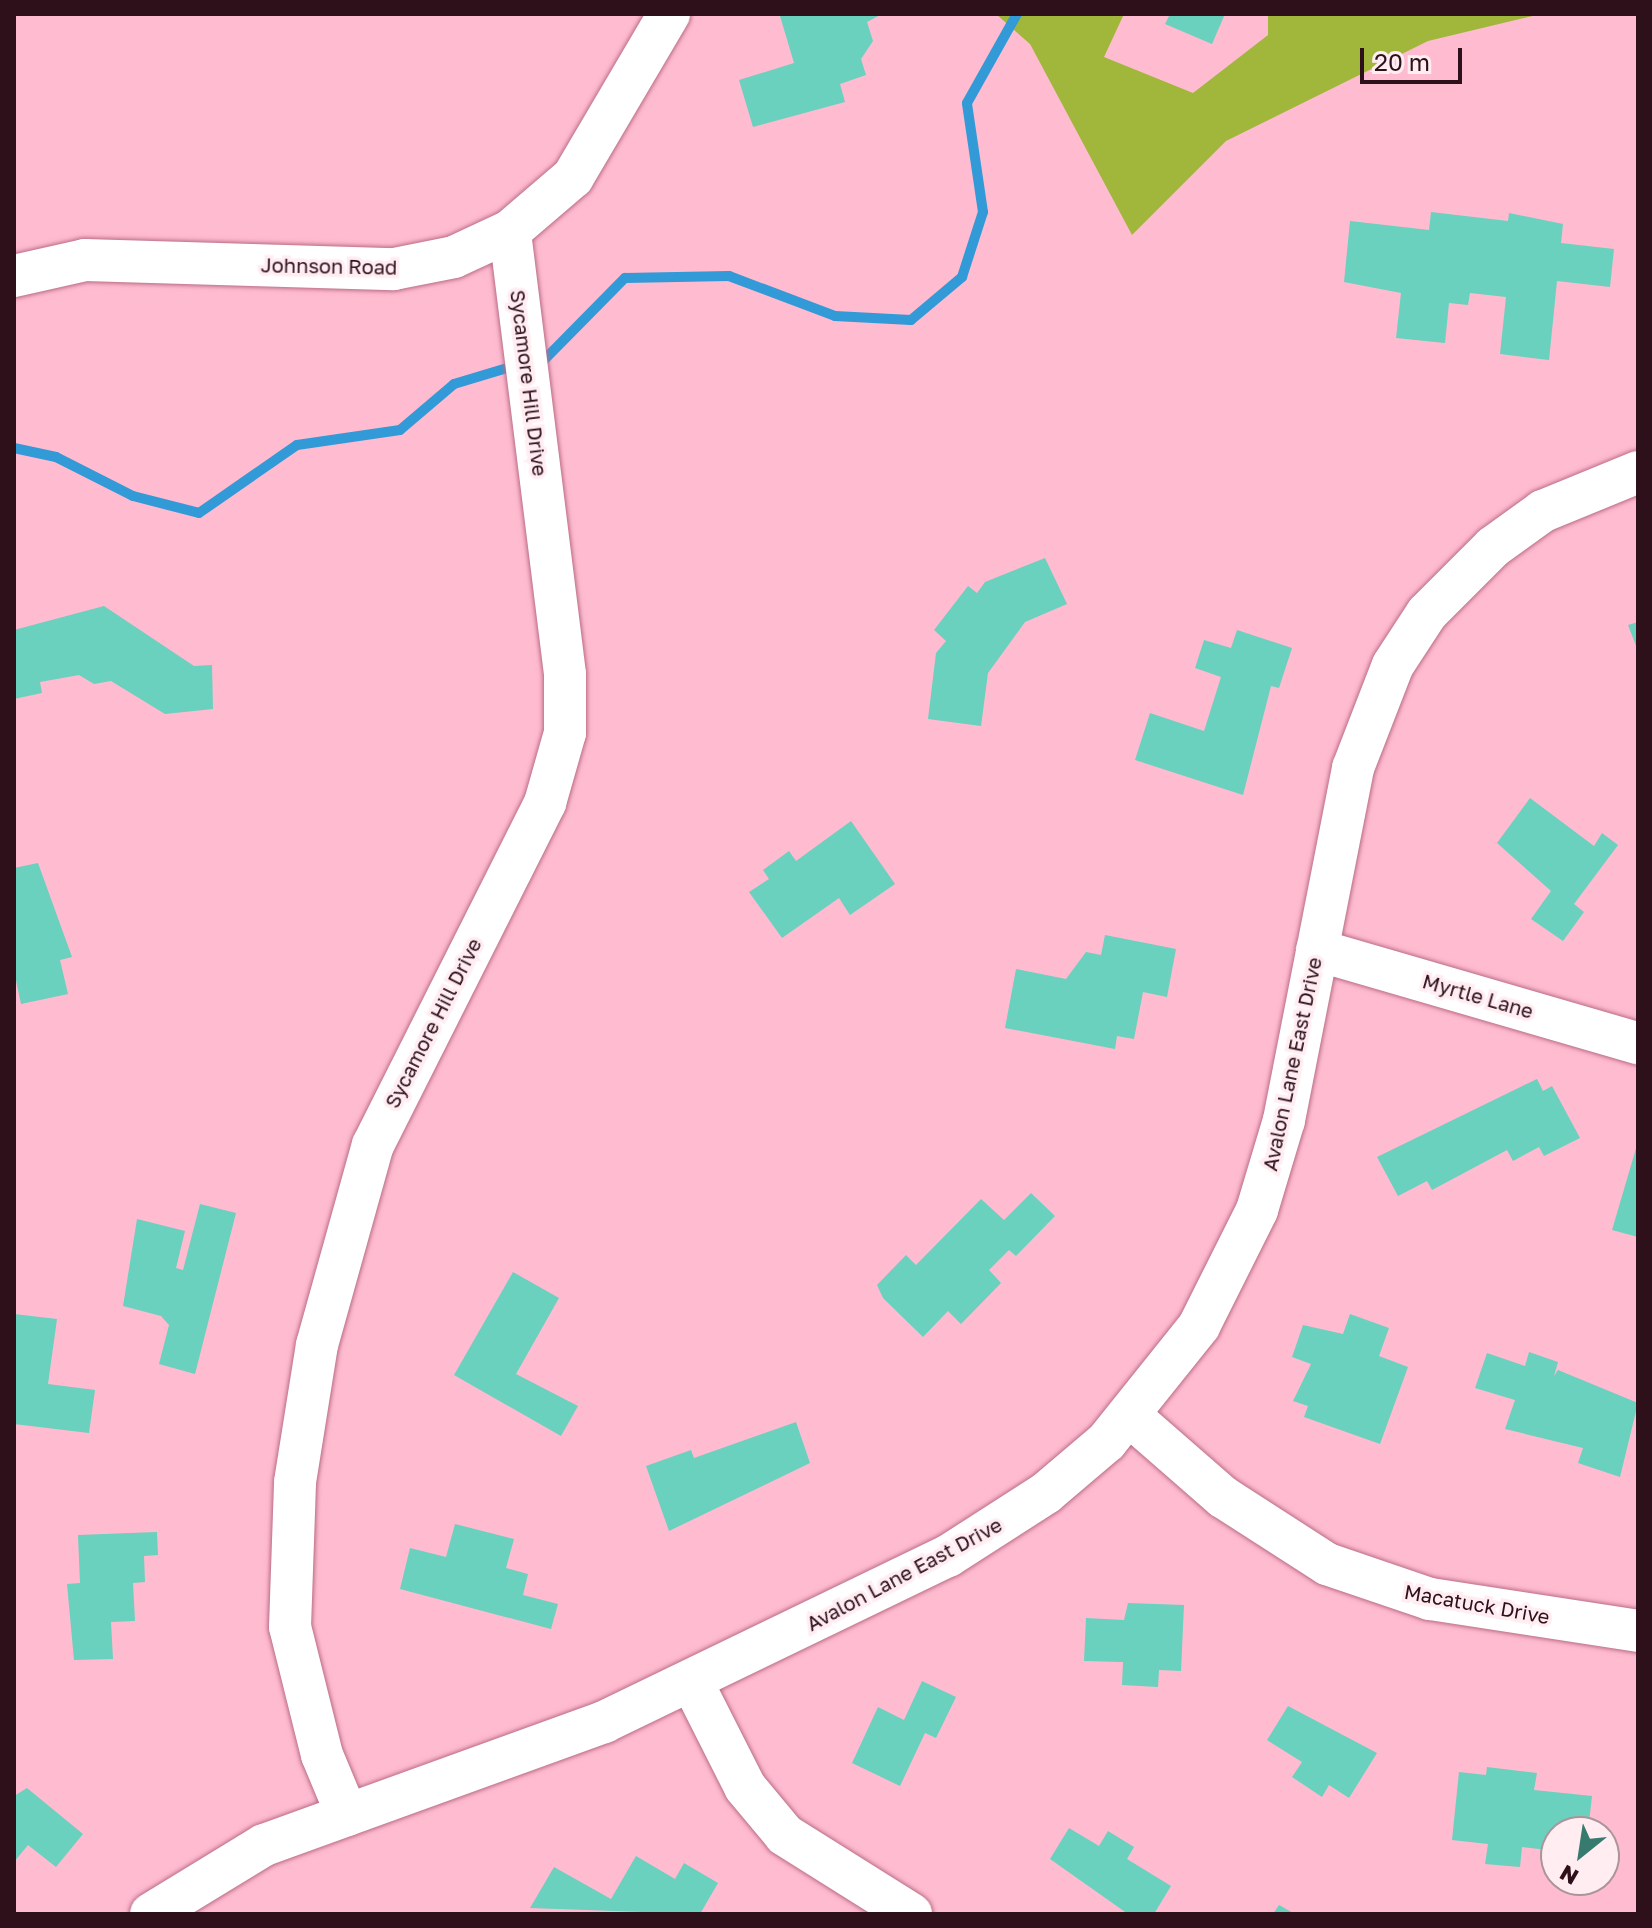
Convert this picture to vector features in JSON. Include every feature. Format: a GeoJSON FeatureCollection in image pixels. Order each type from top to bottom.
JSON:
{"type":"FeatureCollection","features":[{"type":"Feature","properties":{"kind":"street","name":"Johnson Road"},"geometry":{"type":"LineString","coordinates":[[14,276],[85,260],[394,269],[454,257],[510,231],[554,198],[591,154],[669,14]]}},
{"type":"Feature","properties":{"kind":"street","name":"Sycamore Hill Drive"},"geometry":{"type":"LineString","coordinates":[[347,1815],[318,1742],[290,1627],[295,1482],[317,1345],[373,1145],[539,817],[565,733],[565,674],[510,231]]}},
{"type":"Feature","properties":{"kind":"street","name":"Avalon Lane East Drive"},"geometry":{"type":"LineString","coordinates":[[151,1914],[223,1865],[347,1815],[515,1757],[692,1682],[977,1541],[1063,1479],[1130,1416],[1199,1326],[1257,1210],[1362,737],[1418,626],[1469,567],[1517,528],[1638,472]]}},
{"type":"Feature","properties":{"kind":"street","name":"Myrtle Lane"},"geometry":{"type":"LineString","coordinates":[[1317,950],[1638,1043]]}},
{"type":"Feature","properties":{"kind":"street","name":"Macatuck Drive"},"geometry":{"type":"LineString","coordinates":[[1130,1416],[1223,1497],[1327,1564],[1430,1599],[1638,1631]]}},
{"type":"Feature","properties":{"kind":"street"},"geometry":{"type":"LineString","coordinates":[[692,1682],[745,1787],[785,1835],[911,1914]]}},
{"type":"Feature","properties":{"kind":"green space"},"geometry":{"type":"Polygon","coordinates":[[[996,14],[1124,14],[1104,57],[1193,93],[1268,35],[1268,14],[1541,14],[1428,41],[1226,141],[1132,235],[1030,44],[996,14]]]}},
{"type":"Feature","properties":{"kind":"building"},"geometry":{"type":"Polygon","coordinates":[[[882,14],[867,22],[873,41],[861,59],[866,75],[840,84],[845,102],[753,127],[739,80],[794,63],[780,16],[882,14]]]}},
{"type":"Feature","properties":{"kind":"building"},"geometry":{"type":"Polygon","coordinates":[[[1170,14],[1225,14],[1212,44],[1165,24],[1170,14]]]}},
{"type":"Feature","properties":{"kind":"building"},"geometry":{"type":"Polygon","coordinates":[[[1431,212],[1508,221],[1509,213],[1563,224],[1561,243],[1614,249],[1610,287],[1557,281],[1549,360],[1500,354],[1506,297],[1470,293],[1468,305],[1449,303],[1445,343],[1396,338],[1401,293],[1344,282],[1350,221],[1429,230],[1431,212]]]}},
{"type":"Feature","properties":{"kind":"building"},"geometry":{"type":"Polygon","coordinates":[[[1045,558],[1067,604],[1025,622],[988,673],[981,726],[928,719],[936,653],[946,641],[934,630],[968,586],[977,593],[985,582],[1045,558]]]}},
{"type":"Feature","properties":{"kind":"building"},"geometry":{"type":"Polygon","coordinates":[[[104,606],[194,666],[212,665],[213,709],[165,714],[111,681],[94,684],[79,675],[40,682],[42,693],[14,699],[14,630],[104,606]]]}},
{"type":"Feature","properties":{"kind":"building"},"geometry":{"type":"Polygon","coordinates":[[[1638,622],[1638,651],[1628,625],[1638,622]]]}},
{"type":"Feature","properties":{"kind":"building"},"geometry":{"type":"Polygon","coordinates":[[[1237,630],[1292,648],[1279,688],[1271,686],[1243,795],[1135,760],[1150,713],[1204,731],[1221,677],[1195,668],[1204,640],[1231,648],[1237,630]]]}},
{"type":"Feature","properties":{"kind":"building"},"geometry":{"type":"Polygon","coordinates":[[[1530,798],[1594,846],[1602,833],[1618,845],[1574,904],[1584,912],[1563,941],[1531,919],[1551,891],[1497,843],[1530,798]]]}},
{"type":"Feature","properties":{"kind":"building"},"geometry":{"type":"Polygon","coordinates":[[[851,821],[895,884],[850,915],[839,898],[782,938],[749,892],[769,879],[763,870],[789,851],[796,861],[851,821]]]}},
{"type":"Feature","properties":{"kind":"building"},"geometry":{"type":"Polygon","coordinates":[[[38,863],[72,957],[60,960],[68,994],[21,1004],[14,971],[14,868],[38,863]]]}},
{"type":"Feature","properties":{"kind":"building"},"geometry":{"type":"Polygon","coordinates":[[[1105,935],[1176,949],[1167,997],[1143,992],[1134,1039],[1117,1036],[1115,1049],[1005,1028],[1016,969],[1066,979],[1086,952],[1101,955],[1105,935]]]}},
{"type":"Feature","properties":{"kind":"building"},"geometry":{"type":"Polygon","coordinates":[[[1537,1079],[1543,1091],[1552,1086],[1580,1138],[1544,1156],[1539,1147],[1513,1161],[1507,1150],[1432,1190],[1427,1181],[1398,1196],[1377,1157],[1537,1079]]]}},
{"type":"Feature","properties":{"kind":"building"},"geometry":{"type":"Polygon","coordinates":[[[1638,1145],[1638,1237],[1612,1230],[1638,1145]]]}},
{"type":"Feature","properties":{"kind":"building"},"geometry":{"type":"Polygon","coordinates":[[[1031,1193],[1055,1216],[1016,1256],[1009,1250],[989,1270],[1001,1283],[961,1324],[948,1311],[923,1337],[883,1298],[877,1285],[906,1255],[916,1265],[981,1199],[1004,1220],[1031,1193]]]}},
{"type":"Feature","properties":{"kind":"building"},"geometry":{"type":"Polygon","coordinates":[[[200,1204],[236,1213],[195,1374],[159,1364],[169,1325],[161,1316],[123,1306],[137,1219],[185,1231],[176,1268],[183,1270],[200,1204]]]}},
{"type":"Feature","properties":{"kind":"building"},"geometry":{"type":"Polygon","coordinates":[[[513,1272],[559,1298],[516,1374],[578,1406],[561,1436],[454,1375],[513,1272]]]}},
{"type":"Feature","properties":{"kind":"building"},"geometry":{"type":"Polygon","coordinates":[[[14,1314],[57,1319],[48,1384],[95,1390],[89,1433],[14,1424],[14,1314]]]}},
{"type":"Feature","properties":{"kind":"building"},"geometry":{"type":"Polygon","coordinates":[[[1350,1314],[1389,1328],[1379,1356],[1408,1367],[1380,1444],[1304,1417],[1308,1406],[1293,1401],[1311,1364],[1292,1357],[1303,1325],[1343,1334],[1350,1314]]]}},
{"type":"Feature","properties":{"kind":"building"},"geometry":{"type":"Polygon","coordinates":[[[1529,1352],[1558,1362],[1554,1376],[1558,1370],[1638,1403],[1620,1477],[1578,1463],[1583,1448],[1505,1429],[1515,1400],[1475,1388],[1487,1353],[1525,1366],[1529,1352]]]}},
{"type":"Feature","properties":{"kind":"building"},"geometry":{"type":"Polygon","coordinates":[[[796,1422],[810,1463],[669,1531],[646,1466],[691,1450],[694,1458],[796,1422]]]}},
{"type":"Feature","properties":{"kind":"building"},"geometry":{"type":"Polygon","coordinates":[[[455,1524],[514,1539],[506,1568],[528,1574],[523,1595],[558,1604],[551,1629],[400,1589],[410,1548],[446,1557],[455,1524]]]}},
{"type":"Feature","properties":{"kind":"building"},"geometry":{"type":"Polygon","coordinates":[[[157,1532],[158,1555],[144,1556],[145,1582],[133,1583],[135,1621],[111,1622],[113,1659],[74,1660],[67,1584],[80,1583],[78,1535],[157,1532]]]}},
{"type":"Feature","properties":{"kind":"building"},"geometry":{"type":"Polygon","coordinates":[[[1128,1603],[1184,1605],[1181,1671],[1159,1670],[1158,1687],[1122,1685],[1123,1662],[1084,1661],[1086,1618],[1124,1620],[1128,1603]]]}},
{"type":"Feature","properties":{"kind":"building"},"geometry":{"type":"Polygon","coordinates":[[[922,1681],[956,1697],[936,1738],[925,1733],[900,1786],[852,1763],[878,1707],[904,1720],[922,1681]]]}},
{"type":"Feature","properties":{"kind":"building"},"geometry":{"type":"Polygon","coordinates":[[[1288,1706],[1377,1753],[1349,1798],[1329,1785],[1322,1797],[1292,1777],[1302,1762],[1267,1740],[1288,1706]]]}},
{"type":"Feature","properties":{"kind":"building"},"geometry":{"type":"Polygon","coordinates":[[[1487,1767],[1537,1773],[1534,1790],[1592,1796],[1590,1816],[1540,1816],[1540,1849],[1522,1847],[1520,1867],[1485,1864],[1488,1844],[1452,1840],[1459,1772],[1486,1775],[1487,1767]]]}},
{"type":"Feature","properties":{"kind":"building"},"geometry":{"type":"Polygon","coordinates":[[[27,1788],[83,1834],[56,1867],[28,1845],[14,1862],[14,1796],[27,1788]]]}},
{"type":"Feature","properties":{"kind":"building"},"geometry":{"type":"Polygon","coordinates":[[[1069,1828],[1099,1846],[1108,1831],[1134,1847],[1127,1859],[1171,1886],[1154,1914],[1128,1914],[1050,1859],[1069,1828]]]}},
{"type":"Feature","properties":{"kind":"building"},"geometry":{"type":"Polygon","coordinates":[[[636,1856],[675,1879],[684,1863],[718,1883],[700,1914],[530,1908],[554,1867],[611,1899],[636,1856]]]}},
{"type":"Feature","properties":{"kind":"building"},"geometry":{"type":"Polygon","coordinates":[[[1279,1905],[1295,1914],[1273,1914],[1279,1905]]]}},
{"type":"Feature","properties":{"kind":"waterway"},"geometry":{"type":"LineString","coordinates":[[545,359],[625,278],[729,276],[835,316],[911,320],[962,277],[983,212],[967,103],[1017,14]]}},
{"type":"Feature","properties":{"kind":"waterway"},"geometry":{"type":"LineString","coordinates":[[14,448],[56,457],[133,496],[199,513],[297,445],[400,430],[454,384],[504,369]]}}]}
